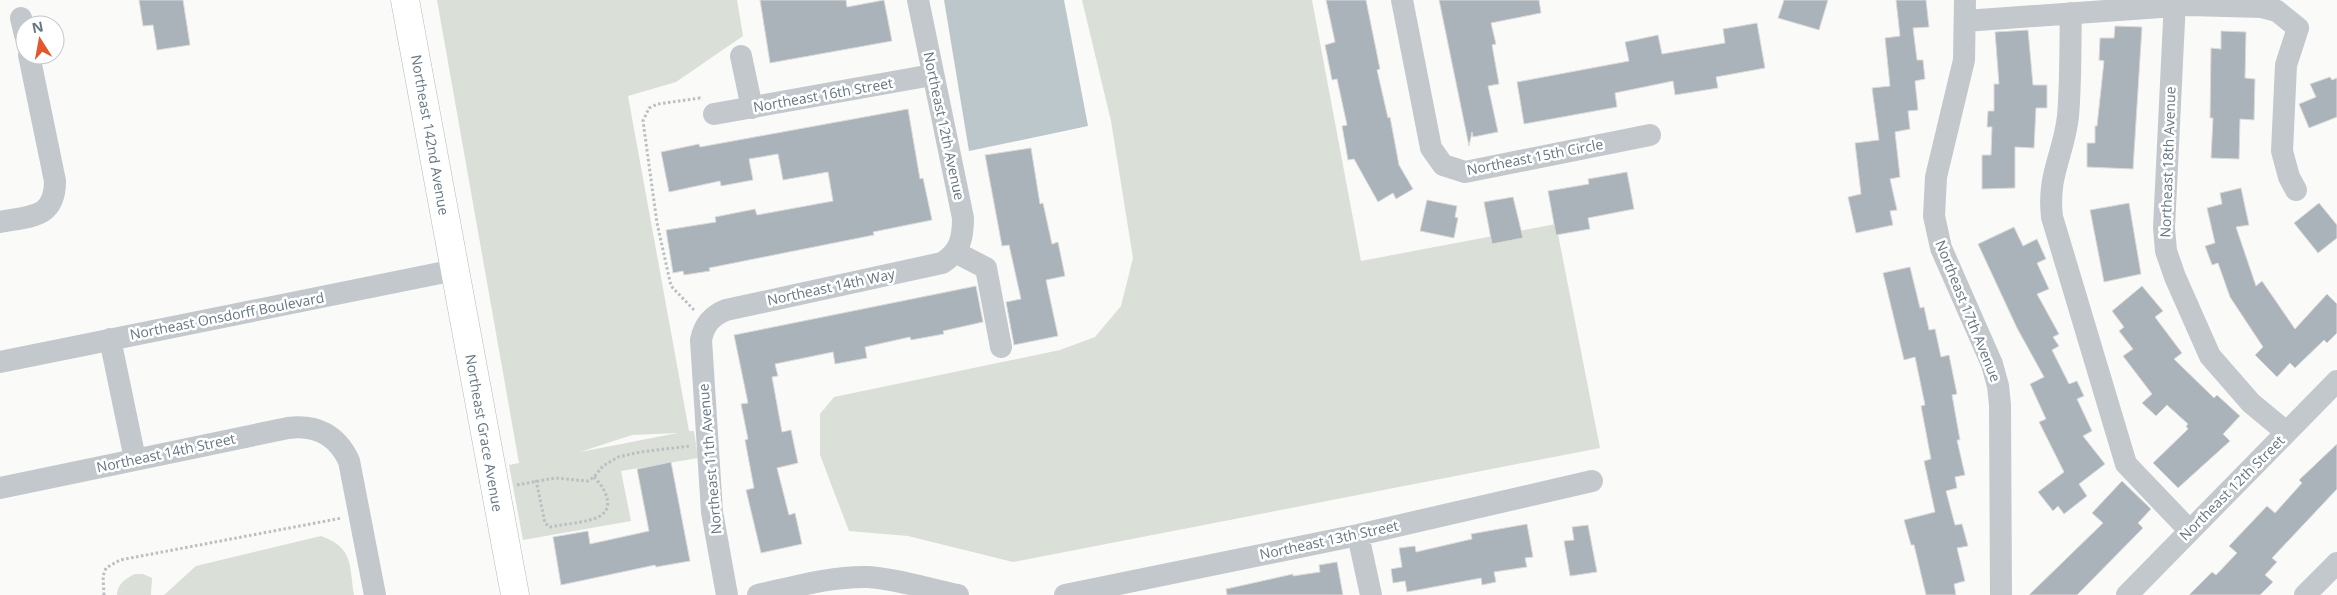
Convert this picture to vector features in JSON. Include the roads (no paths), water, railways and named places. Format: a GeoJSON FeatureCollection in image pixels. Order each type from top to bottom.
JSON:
{"type":"FeatureCollection","features":[{"type":"Feature","properties":{"kind":"main road","name":"Northeast 142nd Avenue"},"geometry":{"type":"LineString","coordinates":[[405,0],[455,270]]}},
{"type":"Feature","properties":{"kind":"main road","name":"Northeast Grace Avenue"},"geometry":{"type":"LineString","coordinates":[[455,270],[494,492],[515,595]]}},
{"type":"Feature","properties":{"kind":"street","name":"Northeast 12th Avenue"},"geometry":{"type":"LineString","coordinates":[[918,0],[963,218],[962,238],[956,252]]}},
{"type":"Feature","properties":{"kind":"street","name":"Northeast 15th Circle"},"geometry":{"type":"LineString","coordinates":[[1402,0],[1431,148],[1443,165],[1465,172],[1650,135]]}},
{"type":"Feature","properties":{"kind":"street"},"geometry":{"type":"LineString","coordinates":[[1965,11],[2071,13],[2175,2],[2262,7],[2277,11],[2298,28],[2286,65],[2282,151],[2289,177],[2296,190]]}},
{"type":"Feature","properties":{"kind":"street","name":"Northeast 18th Avenue"},"geometry":{"type":"LineString","coordinates":[[2175,2],[2164,228],[2166,251],[2175,277],[2210,356],[2251,403],[2286,432]]}},
{"type":"Feature","properties":{"kind":"street","name":"Northeast 17th Avenue"},"geometry":{"type":"LineString","coordinates":[[1965,11],[1964,60],[1936,178],[1934,216],[1941,248],[1992,364],[1998,386],[2000,406],[2001,595]]}},
{"type":"Feature","properties":{"kind":"street"},"geometry":{"type":"LineString","coordinates":[[2071,13],[2068,117],[2052,182],[2050,198],[2052,217],[2126,464],[2189,530]]}},
{"type":"Feature","properties":{"kind":"street"},"geometry":{"type":"LineString","coordinates":[[741,56],[752,108]]}},
{"type":"Feature","properties":{"kind":"street"},"geometry":{"type":"LineString","coordinates":[[0,222],[34,216],[52,203],[55,181],[31,65]]}},
{"type":"Feature","properties":{"kind":"street","name":"Northeast 16th Street"},"geometry":{"type":"LineString","coordinates":[[714,114],[932,75]]}},
{"type":"Feature","properties":{"kind":"street"},"geometry":{"type":"LineString","coordinates":[[956,252],[986,268],[1001,347]]}},
{"type":"Feature","properties":{"kind":"street","name":"Northeast 14th Way"},"geometry":{"type":"LineString","coordinates":[[707,323],[712,317],[726,310],[942,263],[956,252]]}},
{"type":"Feature","properties":{"kind":"street","name":"Northeast Onsdorff Boulevard"},"geometry":{"type":"LineString","coordinates":[[0,362],[455,270]]}},
{"type":"Feature","properties":{"kind":"street","name":"Northeast 11th Avenue"},"geometry":{"type":"LineString","coordinates":[[707,323],[701,340],[712,512],[727,595]]}},
{"type":"Feature","properties":{"kind":"street"},"geometry":{"type":"LineString","coordinates":[[110,339],[135,459]]}},
{"type":"Feature","properties":{"kind":"street","name":"Northeast 12th Street"},"geometry":{"type":"LineString","coordinates":[[2127,595],[2337,381]]}},
{"type":"Feature","properties":{"kind":"street","name":"Northeast 14th Street"},"geometry":{"type":"LineString","coordinates":[[0,488],[299,427],[321,431],[331,436],[339,444],[349,461],[374,595]]}},
{"type":"Feature","properties":{"kind":"street","name":"Northeast 13th Street"},"geometry":{"type":"LineString","coordinates":[[1065,595],[1358,535],[1592,481]]}},
{"type":"Feature","properties":{"kind":"street"},"geometry":{"type":"LineString","coordinates":[[1358,535],[1371,595]]}},
{"type":"Feature","properties":{"kind":"street"},"geometry":{"type":"LineString","coordinates":[[2306,595],[2337,563]]}},
{"type":"Feature","properties":{"kind":"street"},"geometry":{"type":"LineString","coordinates":[[758,595],[822,581],[867,577],[907,583],[948,594]]}}]}
